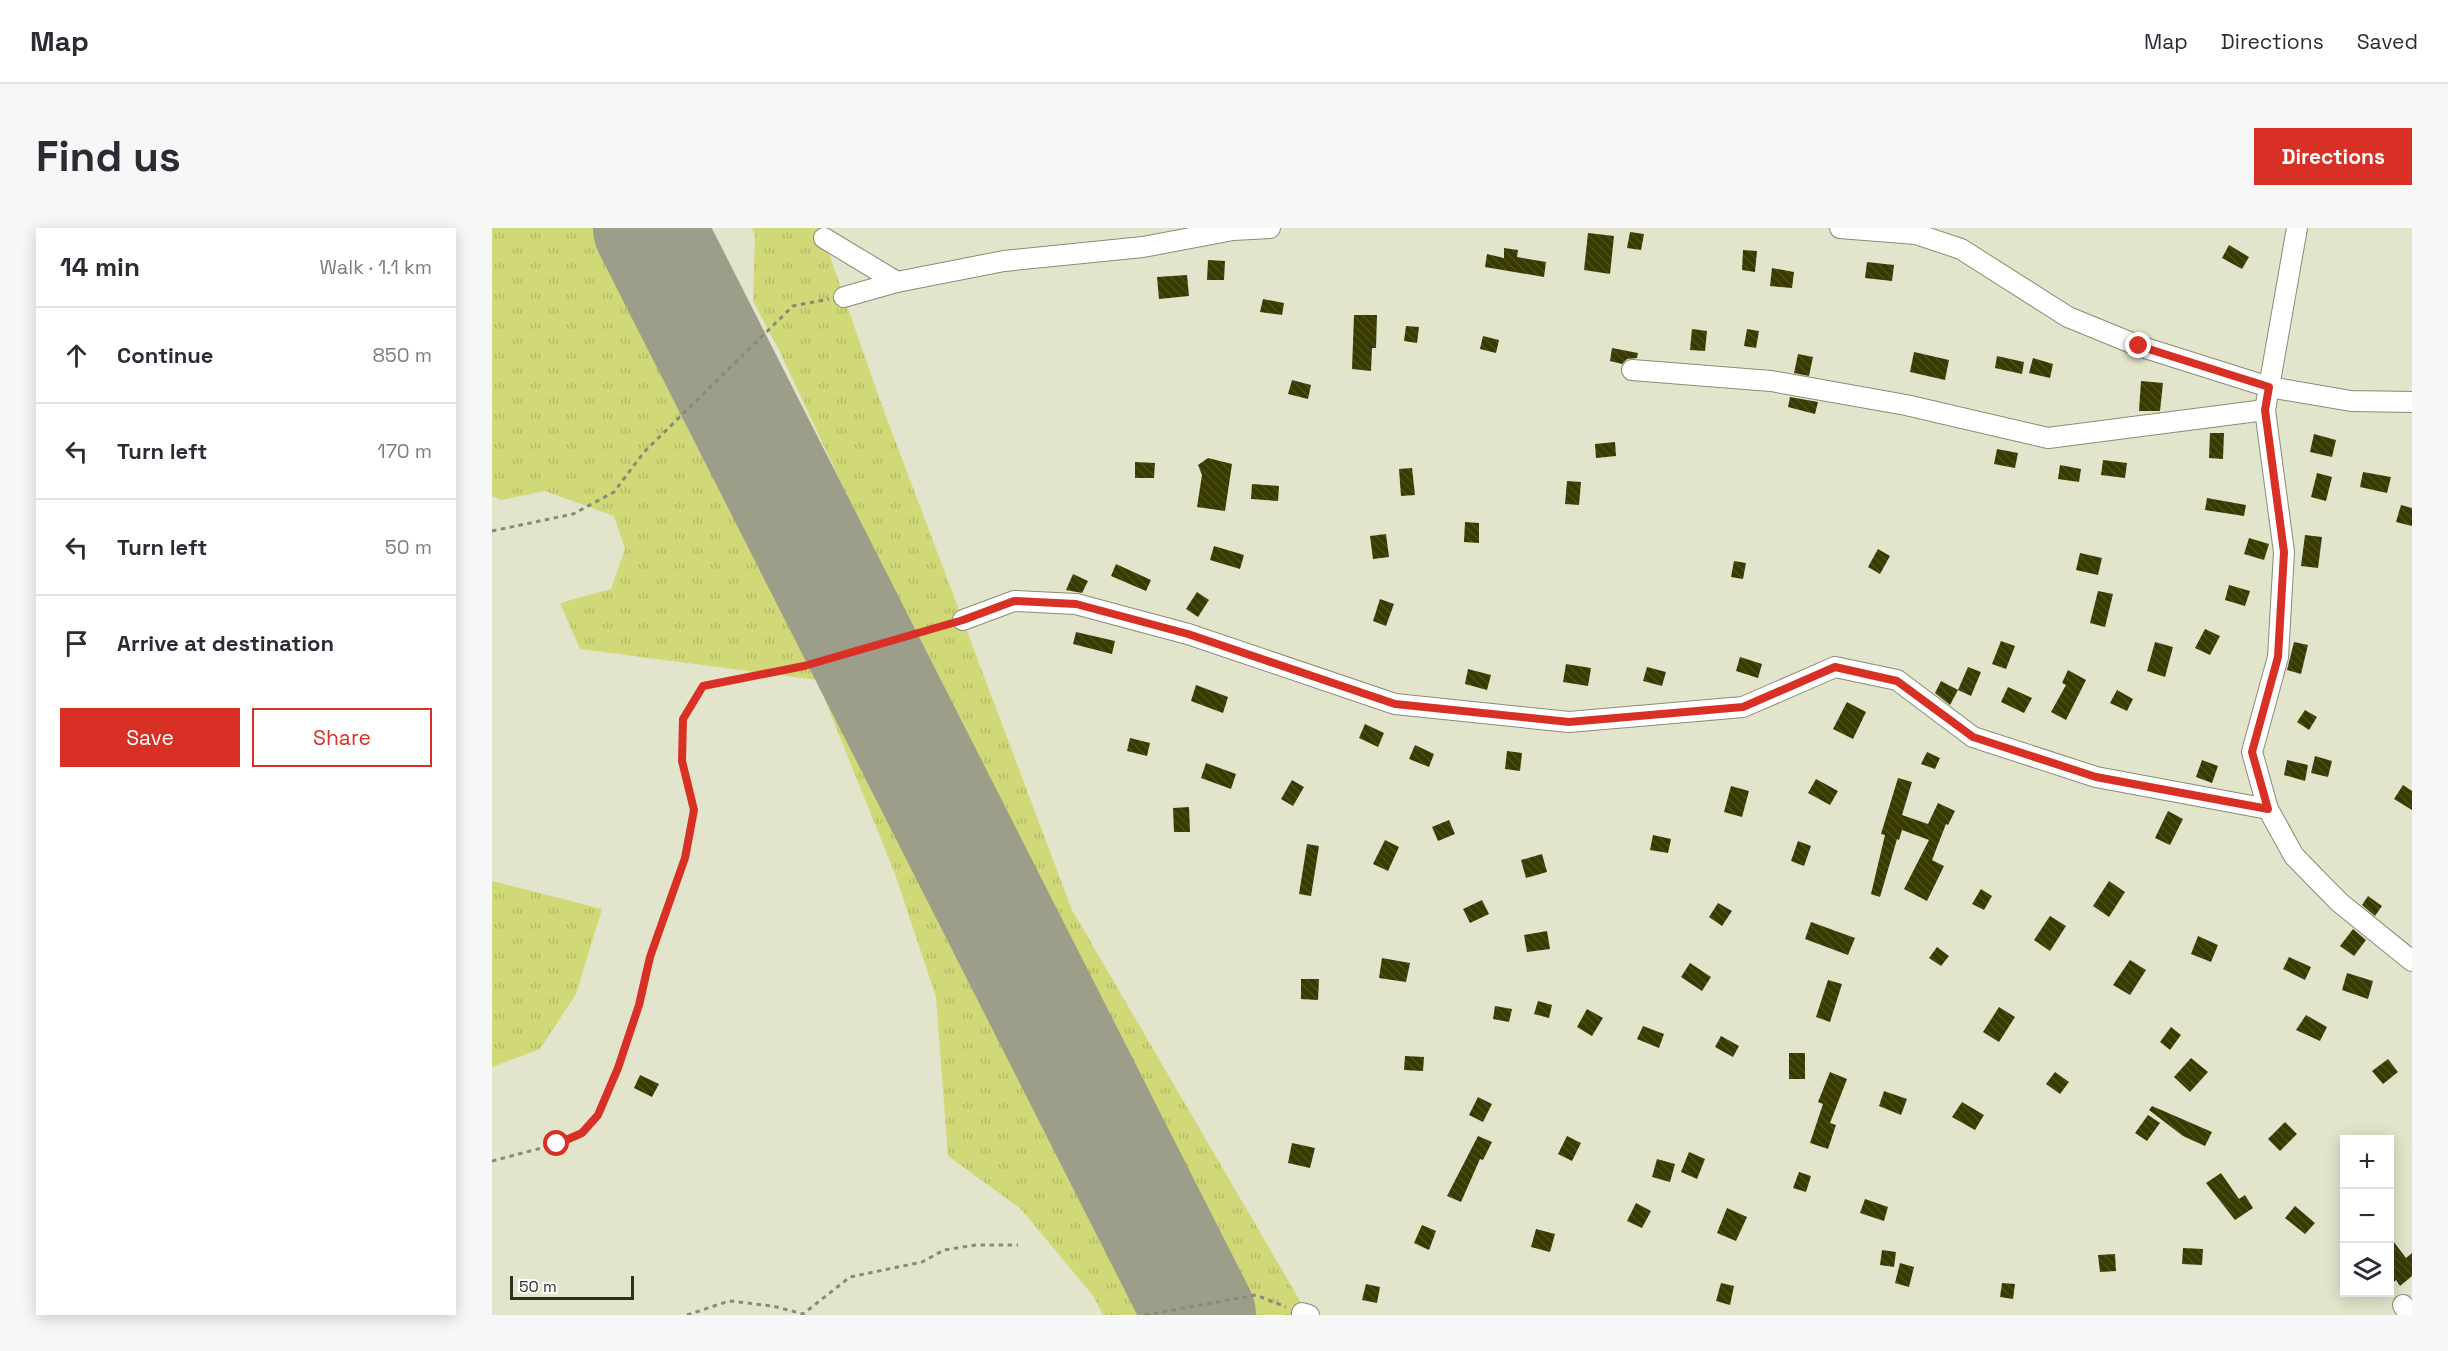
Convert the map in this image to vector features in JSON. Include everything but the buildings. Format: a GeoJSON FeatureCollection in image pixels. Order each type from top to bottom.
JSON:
{"type":"FeatureCollection","features":[{"type":"Feature","properties":{"kind":"street"},"geometry":{"type":"LineString","coordinates":[[844,297],[897,282],[1004,261],[1143,247],[1233,230],[1270,228]]}},
{"type":"Feature","properties":{"kind":"street"},"geometry":{"type":"LineString","coordinates":[[1840,228],[1916,234],[1961,249],[2068,317],[2139,346],[2269,387],[2351,401],[2412,402]]}},
{"type":"Feature","properties":{"kind":"street"},"geometry":{"type":"LineString","coordinates":[[2297,228],[2265,410],[2284,552],[2278,657],[2252,752],[2268,809],[2294,856],[2339,902],[2412,961]]}},
{"type":"Feature","properties":{"kind":"street"},"geometry":{"type":"LineString","coordinates":[[824,238],[897,282]]}},
{"type":"Feature","properties":{"kind":"street"},"geometry":{"type":"LineString","coordinates":[[1632,370],[1771,381],[1906,405],[2048,438],[2265,410]]}},
{"type":"Feature","properties":{"kind":"street"},"geometry":{"type":"LineString","coordinates":[[963,620],[1014,601],[1076,604],[1188,634],[1395,704],[1569,722],[1743,707],[1835,667],[1897,681],[1973,737],[2096,777],[2268,809]]}},
{"type":"Feature","properties":{"kind":"path"},"geometry":{"type":"LineString","coordinates":[[492,531],[573,514],[614,492],[644,452],[794,306],[844,297]]}},
{"type":"Feature","properties":{"kind":"path"},"geometry":{"type":"LineString","coordinates":[[492,1161],[557,1144],[582,1133],[598,1115],[618,1068],[639,1005],[650,957],[685,858],[694,810],[682,761],[683,719],[703,686],[804,666],[963,620]]}},
{"type":"Feature","properties":{"kind":"path"},"geometry":{"type":"LineString","coordinates":[[687,1315],[729,1301],[773,1306],[803,1314],[850,1277],[922,1262],[944,1250],[976,1245],[1018,1245]]}},
{"type":"Feature","properties":{"kind":"path"},"geometry":{"type":"LineString","coordinates":[[1145,1315],[1256,1295],[1305,1314]]}},
{"type":"Feature","properties":{"kind":"green space"},"geometry":{"type":"Polygon","coordinates":[[[492,228],[623,228],[1091,1180],[1160,1315],[1103,1315],[1094,1297],[1021,1209],[948,1156],[936,997],[895,874],[817,680],[580,649],[560,603],[611,589],[625,549],[614,516],[545,491],[501,500],[492,496],[492,228]]]}},
{"type":"Feature","properties":{"kind":"green space"},"geometry":{"type":"Polygon","coordinates":[[[752,228],[820,228],[881,403],[1072,910],[1299,1299],[1303,1315],[1252,1315],[1088,993],[925,662],[779,350],[753,301],[755,235],[752,228]]]}},
{"type":"Feature","properties":{"kind":"green space"},"geometry":{"type":"Polygon","coordinates":[[[492,881],[602,909],[576,994],[540,1049],[492,1067],[492,881]]]}},
{"type":"Feature","properties":{"kind":"runway"},"geometry":{"type":"LineString","coordinates":[[649,228],[1200,1315]]}},
{"type":"Feature","properties":{"kind":"route"},"geometry":{"type":"LineString","coordinates":[[557,1144],[582,1133],[598,1115],[618,1068],[639,1005],[650,957],[685,858],[694,810],[682,761],[683,719],[703,686],[804,666],[963,620],[1014,601],[1076,604],[1188,634],[1395,704],[1569,722],[1743,707],[1835,667],[1897,681],[1973,737],[2096,777],[2268,809],[2252,752],[2278,657],[2284,552],[2265,410],[2269,387],[2139,346]]}}]}
